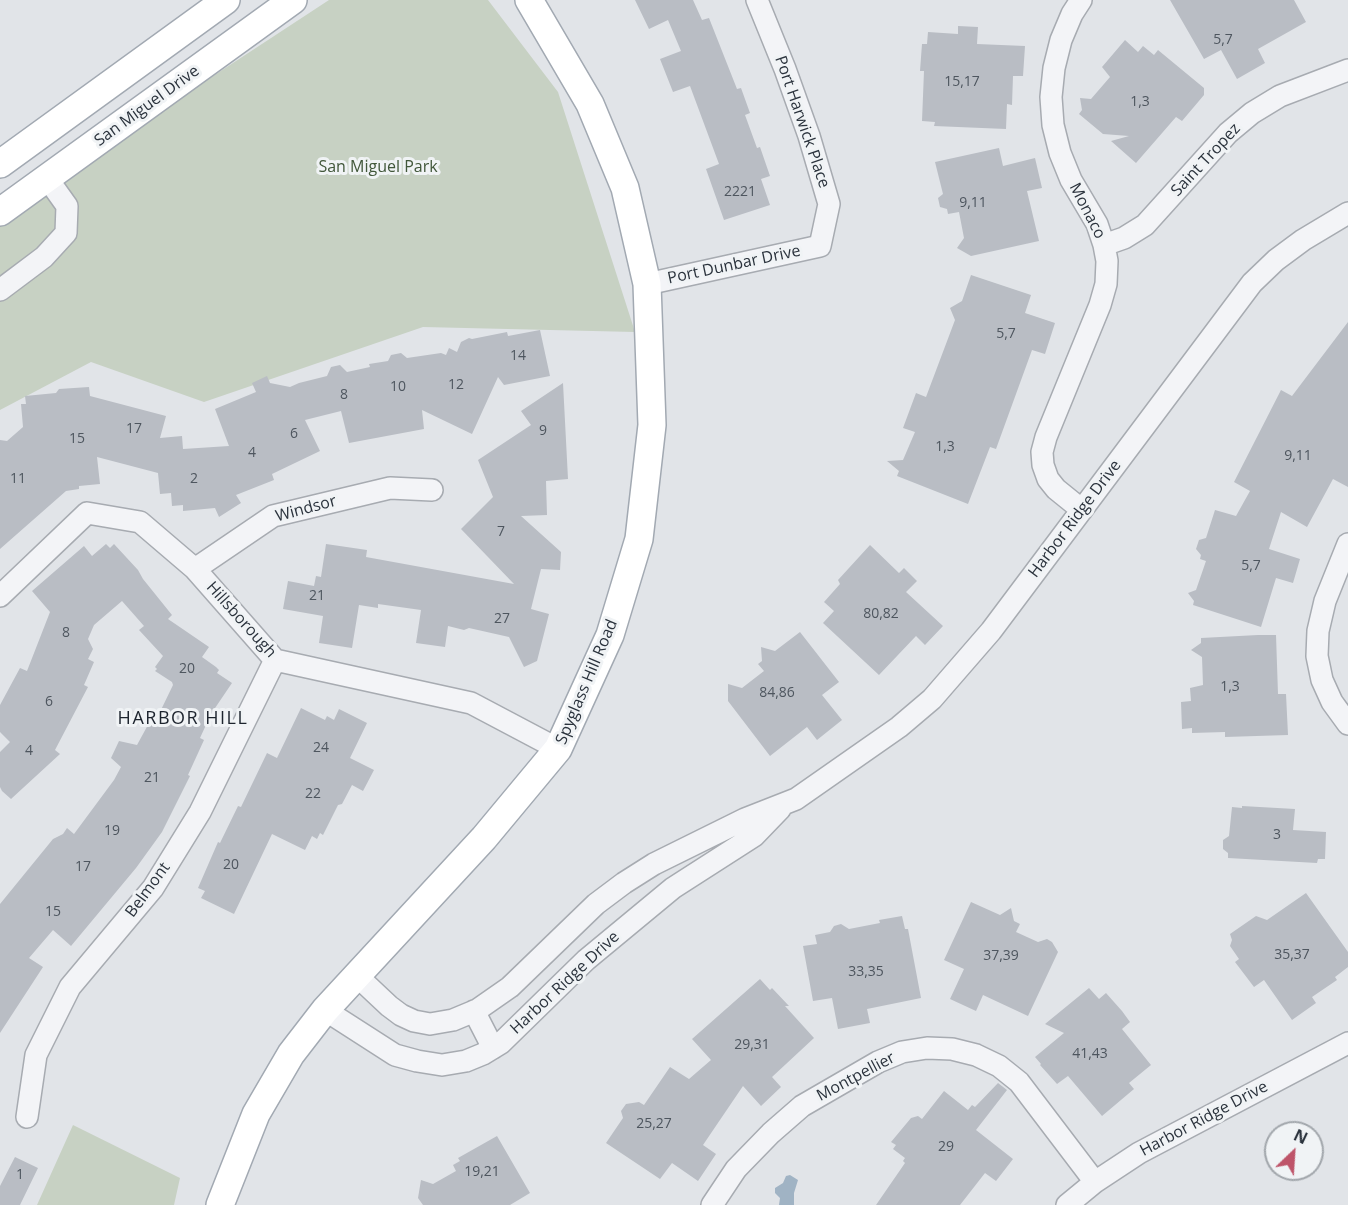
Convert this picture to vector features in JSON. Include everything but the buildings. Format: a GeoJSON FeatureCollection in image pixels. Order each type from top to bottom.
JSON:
{"type":"FeatureCollection","features":[{"type":"Feature","properties":{"kind":"main road"},"geometry":{"type":"LineString","coordinates":[[0,164],[226,0]]}},
{"type":"Feature","properties":{"kind":"main road","name":"San Miguel Drive"},"geometry":{"type":"LineString","coordinates":[[0,213],[293,0]]}},
{"type":"Feature","properties":{"kind":"main road","name":"Spyglass Hill Road"},"geometry":{"type":"LineString","coordinates":[[220,1205],[256,1114],[291,1053],[356,975],[484,838],[558,749],[610,635],[639,539],[652,425],[647,285],[621,178],[590,104],[529,0]]}},
{"type":"Feature","properties":{"kind":"street","name":"Port Harwick Place"},"geometry":{"type":"LineString","coordinates":[[757,0],[809,136],[829,204],[820,246]]}},
{"type":"Feature","properties":{"kind":"street","name":"Monaco"},"geometry":{"type":"LineString","coordinates":[[1081,0],[1061,40],[1054,68],[1051,96],[1053,125],[1060,153],[1071,180],[1097,224],[1107,261],[1106,284],[1100,305],[1046,436],[1042,452],[1043,465],[1048,479],[1056,489],[1082,510]]}},
{"type":"Feature","properties":{"kind":"street","name":"Saint Tropez"},"geometry":{"type":"LineString","coordinates":[[1104,245],[1124,238],[1145,225],[1228,133],[1252,112],[1289,92],[1348,70]]}},
{"type":"Feature","properties":{"kind":"street"},"geometry":{"type":"LineString","coordinates":[[0,290],[44,257],[66,233],[67,206],[47,178]]}},
{"type":"Feature","properties":{"kind":"street","name":"Harbor Ridge Drive"},"geometry":{"type":"LineString","coordinates":[[356,975],[400,1015],[414,1021],[430,1024],[453,1020],[474,1011],[491,1002],[510,987],[596,904],[624,883],[654,864],[745,819],[796,799],[899,727],[932,699],[991,631],[1252,284],[1276,260],[1303,240],[1348,213]]}},
{"type":"Feature","properties":{"kind":"street","name":"Port Dunbar Drive"},"geometry":{"type":"LineString","coordinates":[[647,285],[820,246]]}},
{"type":"Feature","properties":{"kind":"street","name":"Windsor"},"geometry":{"type":"LineString","coordinates":[[195,569],[273,516],[390,488],[432,490]]}},
{"type":"Feature","properties":{"kind":"street","name":"Hillsborough"},"geometry":{"type":"LineString","coordinates":[[0,596],[87,513],[140,522],[195,569],[275,660],[471,703],[558,749]]}},
{"type":"Feature","properties":{"kind":"street"},"geometry":{"type":"LineString","coordinates":[[1348,544],[1325,600],[1318,631],[1317,656],[1322,680],[1332,702],[1348,724]]}},
{"type":"Feature","properties":{"kind":"street","name":"Belmont"},"geometry":{"type":"LineString","coordinates":[[27,1117],[36,1054],[70,987],[153,888],[200,812],[275,660]]}},
{"type":"Feature","properties":{"kind":"street","name":"Harbor Ridge Drive"},"geometry":{"type":"LineString","coordinates":[[325,1010],[395,1055],[417,1061],[442,1065],[466,1060],[493,1048],[586,960],[673,888],[754,836],[783,806]]}},
{"type":"Feature","properties":{"kind":"street"},"geometry":{"type":"LineString","coordinates":[[474,1011],[493,1048]]}},
{"type":"Feature","properties":{"kind":"street","name":"Harbor Ridge Drive"},"geometry":{"type":"LineString","coordinates":[[1067,1205],[1095,1182],[1139,1153],[1348,1043]]}},
{"type":"Feature","properties":{"kind":"street","name":"Montpellier"},"geometry":{"type":"LineString","coordinates":[[712,1205],[736,1169],[771,1133],[802,1106],[879,1062],[902,1052],[927,1048],[952,1049],[976,1055],[999,1066],[1019,1082],[1095,1182]]}},
{"type":"Feature","properties":{"kind":"green space","name":"San Miguel Park"},"geometry":{"type":"Polygon","coordinates":[[[329,0],[488,0],[558,92],[635,332],[423,327],[204,402],[91,362],[0,410],[0,221],[79,164],[329,0]]]}},
{"type":"Feature","properties":{"kind":"green space"},"geometry":{"type":"Polygon","coordinates":[[[73,1125],[180,1178],[174,1205],[37,1205],[73,1125]]]}},
{"type":"Feature","properties":{"kind":"water"},"geometry":{"type":"Polygon","coordinates":[[[790,1175],[798,1180],[794,1193],[794,1205],[779,1205],[780,1198],[775,1193],[775,1188],[783,1183],[786,1176],[790,1175]]]}},
{"type":"Feature","properties":{"kind":"district","name":"HARBOR HILL"},"geometry":{"type":"Point","coordinates":[183,719]}}]}
